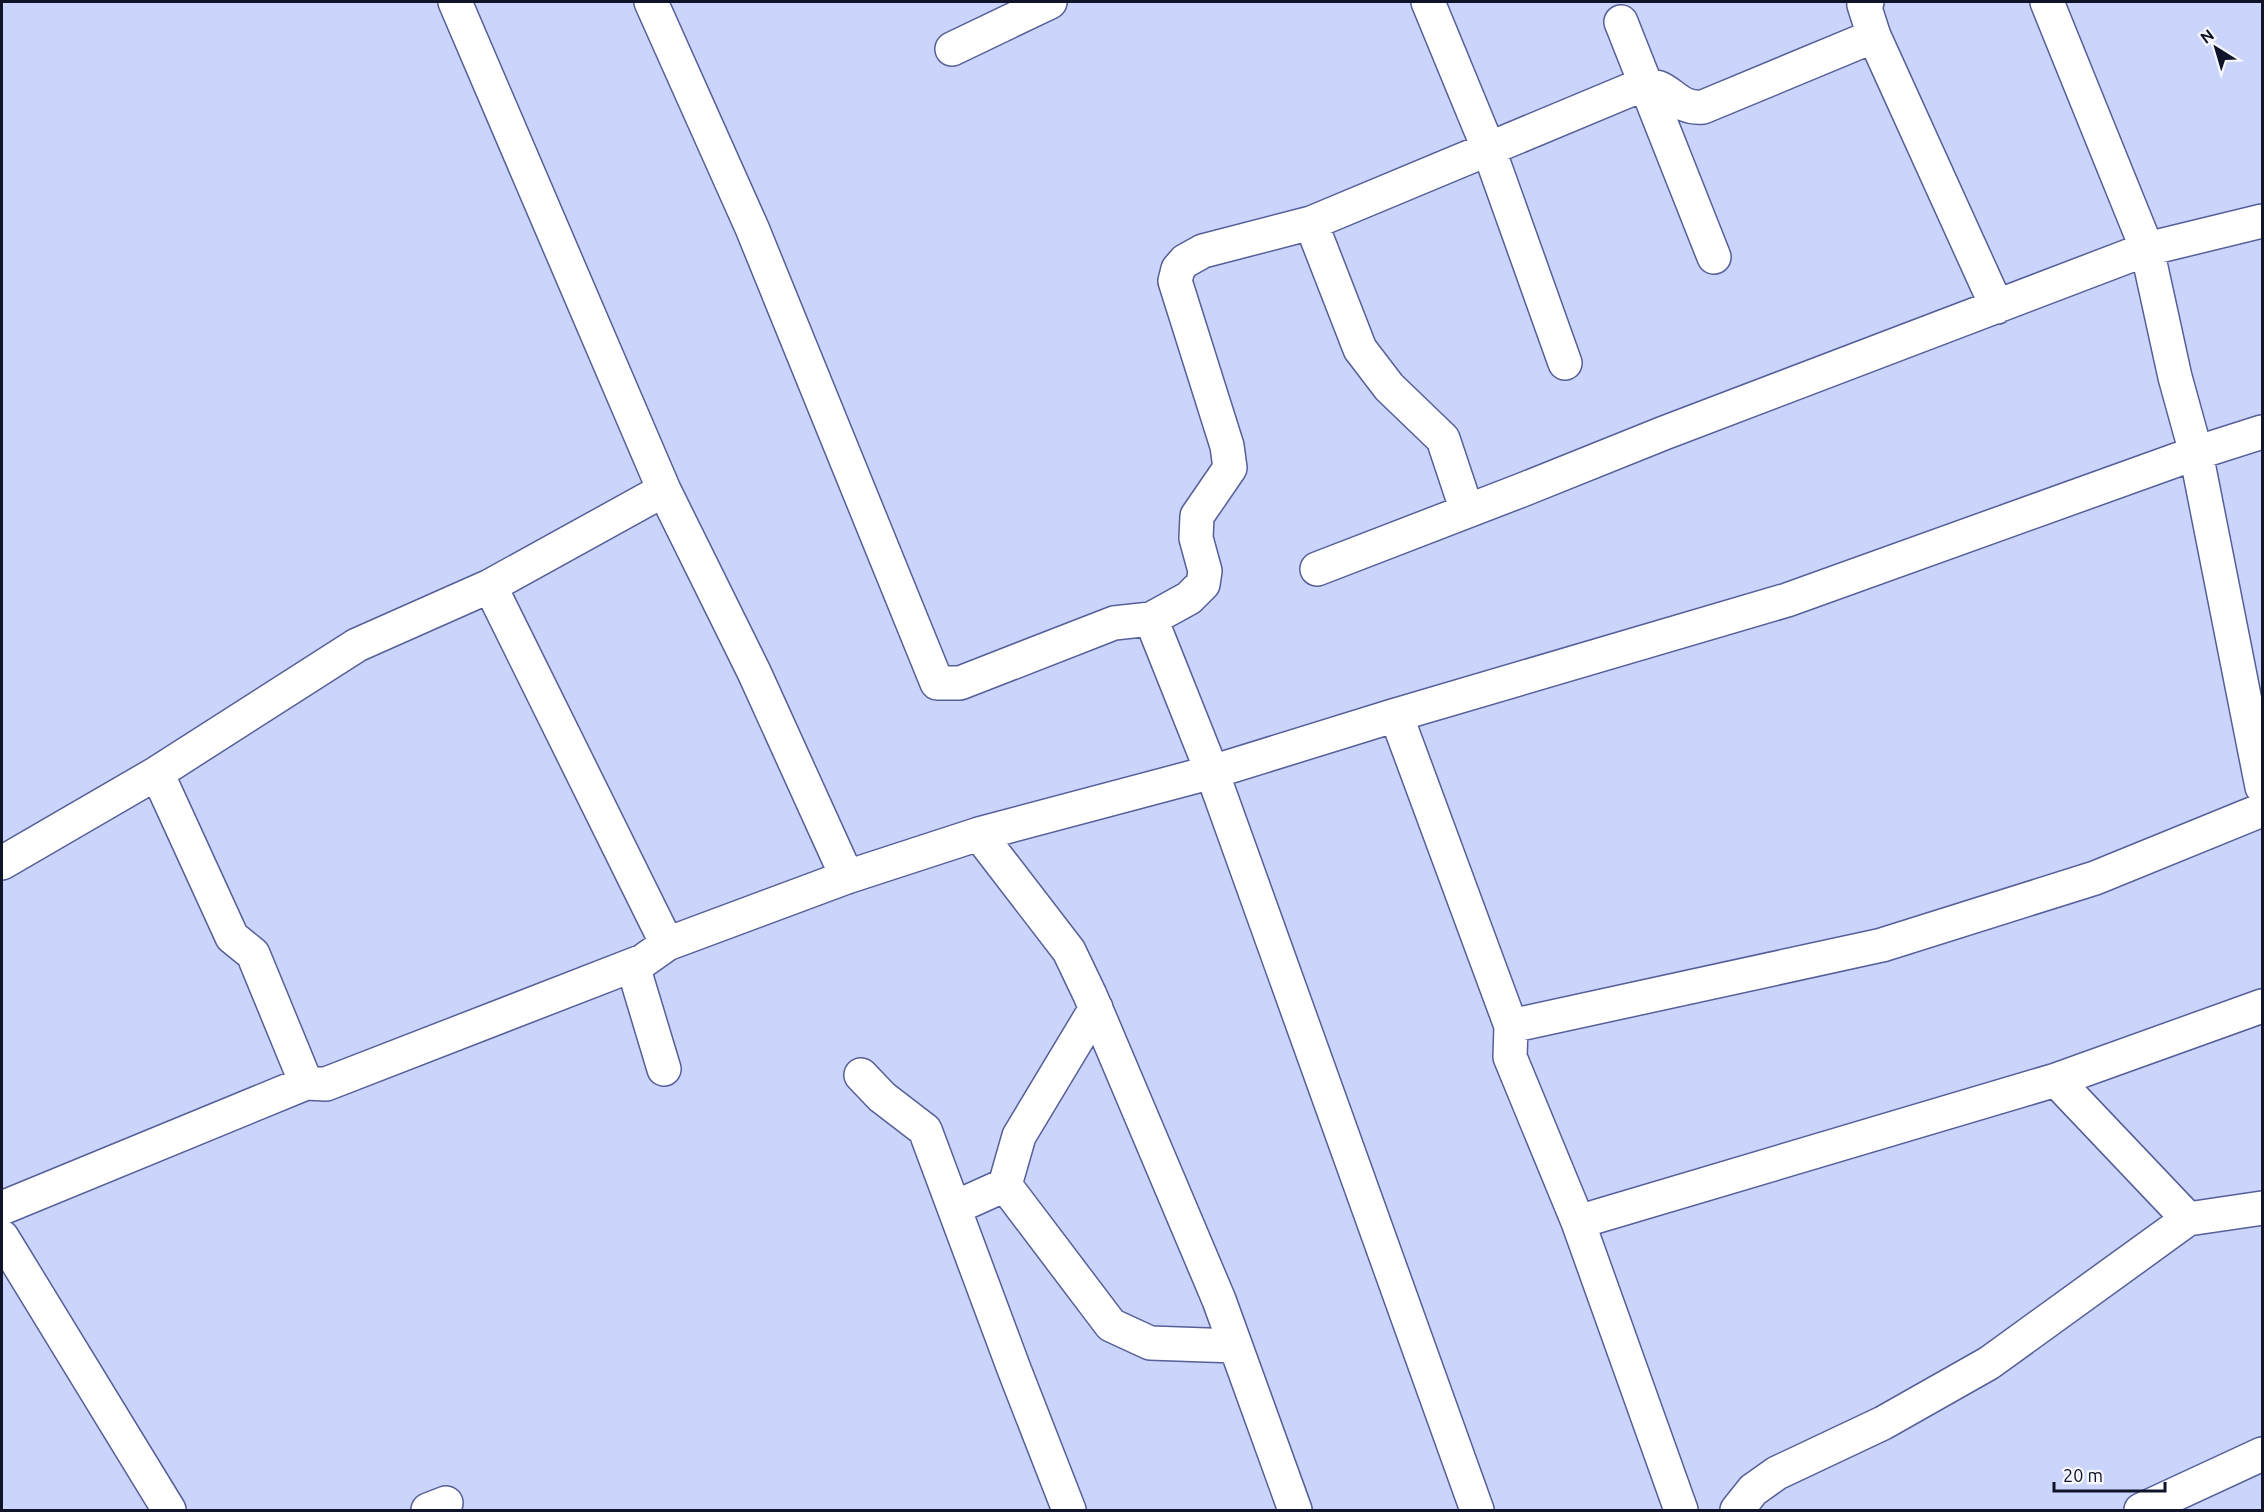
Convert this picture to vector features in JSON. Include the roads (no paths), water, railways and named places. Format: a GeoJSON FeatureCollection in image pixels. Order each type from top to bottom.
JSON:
{"type":"FeatureCollection","features":[{"type":"Feature","properties":{"kind":"street"},"geometry":{"type":"LineString","coordinates":[[455,2],[664,490],[754,672],[847,877]]}},
{"type":"Feature","properties":{"kind":"street"},"geometry":{"type":"LineString","coordinates":[[651,2],[752,228],[937,683],[960,682],[1114,623],[1151,619],[1189,598],[1203,584],[1205,571],[1196,538],[1197,516],[1230,468],[1227,446],[1174,281],[1178,269],[1185,261],[1203,251],[1311,223],[1646,85],[1665,90],[1685,106],[1703,108],[1874,36]]}},
{"type":"Feature","properties":{"kind":"street"},"geometry":{"type":"LineString","coordinates":[[952,49],[1050,2]]}},
{"type":"Feature","properties":{"kind":"street"},"geometry":{"type":"LineString","coordinates":[[1428,2],[1489,150],[1566,363]]}},
{"type":"Feature","properties":{"kind":"street"},"geometry":{"type":"LineString","coordinates":[[1867,2],[1864,5],[1874,36],[1997,307]]}},
{"type":"Feature","properties":{"kind":"street"},"geometry":{"type":"LineString","coordinates":[[2047,2],[2147,249],[2175,377],[2196,453],[2262,787]]}},
{"type":"Feature","properties":{"kind":"street"},"geometry":{"type":"LineString","coordinates":[[1621,22],[1714,257]]}},
{"type":"Feature","properties":{"kind":"street"},"geometry":{"type":"LineString","coordinates":[[1317,569],[2147,249],[2262,221]]}},
{"type":"Feature","properties":{"kind":"street"},"geometry":{"type":"LineString","coordinates":[[1311,223],[1360,348],[1389,387],[1443,439],[1467,511]]}},
{"type":"Feature","properties":{"kind":"street"},"geometry":{"type":"LineString","coordinates":[[2,1208],[306,1083],[326,1084],[644,962],[667,944],[847,877],[979,834],[1212,772],[1396,715],[1787,600],[2196,453],[2262,432]]}},
{"type":"Feature","properties":{"kind":"street"},"geometry":{"type":"LineString","coordinates":[[2,863],[157,772],[357,645],[490,586],[664,490]]}},
{"type":"Feature","properties":{"kind":"street"},"geometry":{"type":"LineString","coordinates":[[490,586],[667,944]]}},
{"type":"Feature","properties":{"kind":"street"},"geometry":{"type":"LineString","coordinates":[[1151,619],[1212,772],[1477,1510]]}},
{"type":"Feature","properties":{"kind":"street"},"geometry":{"type":"LineString","coordinates":[[1396,715],[1511,1026],[1510,1057],[1578,1222],[1681,1510]]}},
{"type":"Feature","properties":{"kind":"street"},"geometry":{"type":"LineString","coordinates":[[157,772],[232,937],[253,954],[306,1083]]}},
{"type":"Feature","properties":{"kind":"street"},"geometry":{"type":"LineString","coordinates":[[1511,1026],[1882,945],[2095,878],[2262,810]]}},
{"type":"Feature","properties":{"kind":"street"},"geometry":{"type":"LineString","coordinates":[[979,834],[1069,951],[1096,1008],[1219,1300],[1295,1510]]}},
{"type":"Feature","properties":{"kind":"street"},"geometry":{"type":"LineString","coordinates":[[633,966],[664,1069]]}},
{"type":"Feature","properties":{"kind":"street"},"geometry":{"type":"LineString","coordinates":[[1578,1222],[2056,1080],[2262,1006]]}},
{"type":"Feature","properties":{"kind":"street"},"geometry":{"type":"LineString","coordinates":[[954,1208],[1005,1185],[1019,1136],[1096,1008]]}},
{"type":"Feature","properties":{"kind":"street"},"geometry":{"type":"LineString","coordinates":[[861,1075],[882,1097],[925,1130],[1069,1510]]}},
{"type":"Feature","properties":{"kind":"street"},"geometry":{"type":"LineString","coordinates":[[2056,1080],[2188,1219]]}},
{"type":"Feature","properties":{"kind":"street"},"geometry":{"type":"LineString","coordinates":[[1005,1185],[1111,1325],[1150,1343],[1235,1346]]}},
{"type":"Feature","properties":{"kind":"street"},"geometry":{"type":"LineString","coordinates":[[1737,1510],[1753,1490],[1777,1473],[1882,1423],[1989,1363],[2188,1219],[2262,1208]]}},
{"type":"Feature","properties":{"kind":"street"},"geometry":{"type":"LineString","coordinates":[[2,1238],[169,1510]]}},
{"type":"Feature","properties":{"kind":"street"},"geometry":{"type":"LineString","coordinates":[[2141,1510],[2262,1454]]}}]}
